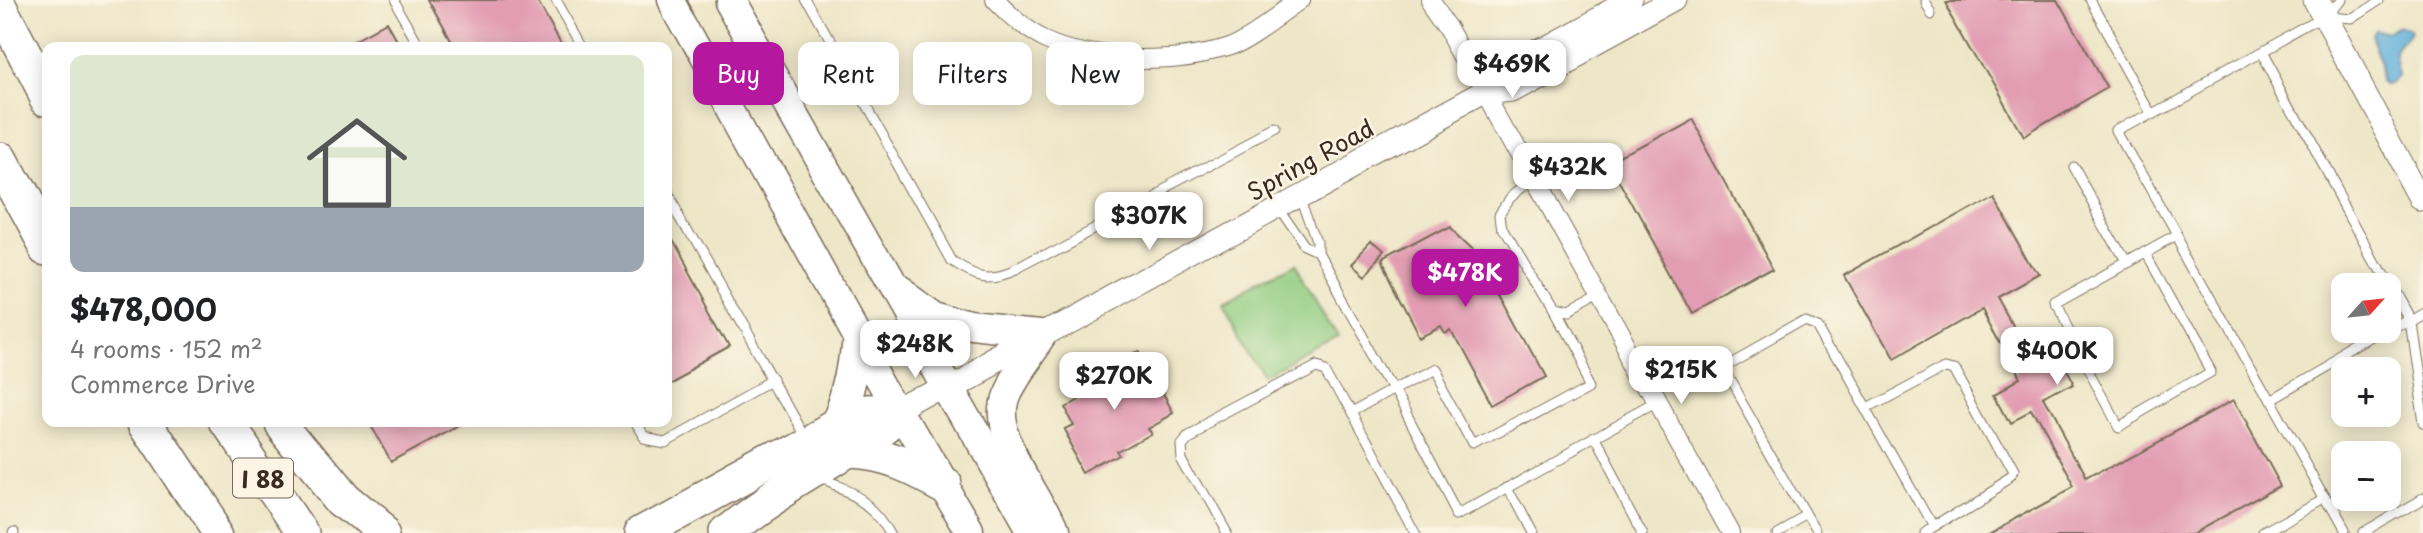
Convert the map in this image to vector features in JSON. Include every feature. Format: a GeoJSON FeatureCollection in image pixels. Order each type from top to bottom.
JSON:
{"type":"FeatureCollection","features":[{"type":"Feature","properties":{"kind":"highway"},"geometry":{"type":"LineString","coordinates":[[18,0],[43,42]]}},
{"type":"Feature","properties":{"kind":"highway"},"geometry":{"type":"LineString","coordinates":[[0,7],[42,87]]}},
{"type":"Feature","properties":{"kind":"highway"},"geometry":{"type":"LineString","coordinates":[[0,160],[42,238]]}},
{"type":"Feature","properties":{"kind":"highway"},"geometry":{"type":"LineString","coordinates":[[0,182],[42,252]]}},
{"type":"Feature","properties":{"kind":"highway"},"geometry":{"type":"LineString","coordinates":[[844,438],[857,370],[859,337]]}},
{"type":"Feature","properties":{"kind":"highway"},"geometry":{"type":"LineString","coordinates":[[726,533],[801,480],[869,414],[901,413]]}},
{"type":"Feature","properties":{"kind":"highway","name":"I 88"},"geometry":{"type":"LineString","coordinates":[[148,427],[218,533]]}},
{"type":"Feature","properties":{"kind":"highway","name":"I 88"},"geometry":{"type":"LineString","coordinates":[[229,427],[302,533]]}},
{"type":"Feature","properties":{"kind":"highway"},"geometry":{"type":"LineString","coordinates":[[283,427],[343,500],[383,533]]}},
{"type":"Feature","properties":{"kind":"highway"},"geometry":{"type":"LineString","coordinates":[[641,533],[807,442],[844,438],[943,484]]}},
{"type":"Feature","properties":{"kind":"main road"},"geometry":{"type":"LineString","coordinates":[[672,0],[901,413],[971,533]]}},
{"type":"Feature","properties":{"kind":"main road"},"geometry":{"type":"LineString","coordinates":[[729,0],[1031,533]]}},
{"type":"Feature","properties":{"kind":"main road"},"geometry":{"type":"LineString","coordinates":[[890,283],[936,317],[974,328],[1042,335],[1004,393],[1001,406],[1004,433],[1014,458],[1054,533]]}},
{"type":"Feature","properties":{"kind":"street"},"geometry":{"type":"LineString","coordinates":[[994,0],[1043,39],[1081,52],[1133,58],[1181,55],[1229,46],[1299,0]]}},
{"type":"Feature","properties":{"kind":"street"},"geometry":{"type":"LineString","coordinates":[[1431,0],[1450,27],[1730,533]]}},
{"type":"Feature","properties":{"kind":"street","name":"Spring Road"},"geometry":{"type":"LineString","coordinates":[[1485,93],[1500,71],[1630,0]]}},
{"type":"Feature","properties":{"kind":"street","name":"Spring Road"},"geometry":{"type":"LineString","coordinates":[[901,413],[1485,93],[1513,90],[1676,0]]}},
{"type":"Feature","properties":{"kind":"street"},"geometry":{"type":"LineString","coordinates":[[2325,6],[2423,201]]}},
{"type":"Feature","properties":{"kind":"lane"},"geometry":{"type":"LineString","coordinates":[[394,0],[418,42]]}},
{"type":"Feature","properties":{"kind":"lane"},"geometry":{"type":"LineString","coordinates":[[556,0],[580,42]]}},
{"type":"Feature","properties":{"kind":"lane"},"geometry":{"type":"LineString","coordinates":[[806,0],[952,260],[970,272],[997,276],[1015,268],[1274,131]]}},
{"type":"Feature","properties":{"kind":"lane"},"geometry":{"type":"LineString","coordinates":[[1924,0],[1930,9]]}},
{"type":"Feature","properties":{"kind":"lane"},"geometry":{"type":"LineString","coordinates":[[2091,0],[2153,111]]}},
{"type":"Feature","properties":{"kind":"lane"},"geometry":{"type":"LineString","coordinates":[[2344,533],[2118,131],[2261,52],[2325,6],[2350,19],[2378,0]]}},
{"type":"Feature","properties":{"kind":"lane"},"geometry":{"type":"LineString","coordinates":[[2261,52],[2408,320],[2423,425]]}},
{"type":"Feature","properties":{"kind":"lane"},"geometry":{"type":"LineString","coordinates":[[2071,165],[2127,264]]}},
{"type":"Feature","properties":{"kind":"lane"},"geometry":{"type":"LineString","coordinates":[[1351,414],[1432,369],[1474,446],[1591,383],[1503,226],[1500,213],[1510,198],[1534,180]]}},
{"type":"Feature","properties":{"kind":"lane"},"geometry":{"type":"LineString","coordinates":[[1301,194],[1318,243],[1318,255],[1459,513],[1658,404]]}},
{"type":"Feature","properties":{"kind":"lane"},"geometry":{"type":"LineString","coordinates":[[672,203],[807,442]]}},
{"type":"Feature","properties":{"kind":"lane"},"geometry":{"type":"LineString","coordinates":[[1276,207],[1305,249],[1318,255]]}},
{"type":"Feature","properties":{"kind":"lane"},"geometry":{"type":"LineString","coordinates":[[2146,253],[2211,372],[2118,426],[2053,305],[2146,253],[2177,236]]}},
{"type":"Feature","properties":{"kind":"lane"},"geometry":{"type":"LineString","coordinates":[[1553,313],[1566,315],[1599,298]]}},
{"type":"Feature","properties":{"kind":"lane"},"geometry":{"type":"LineString","coordinates":[[2269,400],[2423,311]]}},
{"type":"Feature","properties":{"kind":"lane"},"geometry":{"type":"LineString","coordinates":[[1817,533],[1721,367],[1807,319],[1818,324],[1932,527]]}},
{"type":"Feature","properties":{"kind":"lane"},"geometry":{"type":"LineString","coordinates":[[1864,407],[1946,364],[1954,366],[2013,474],[2011,478],[1921,533]]}},
{"type":"Feature","properties":{"kind":"lane"},"geometry":{"type":"LineString","coordinates":[[1227,533],[1184,454],[1182,440],[1188,433],[1316,365],[1326,368],[1415,533]]}},
{"type":"Feature","properties":{"kind":"lane"},"geometry":{"type":"LineString","coordinates":[[638,427],[643,436],[665,440],[773,380]]}},
{"type":"Feature","properties":{"kind":"lane"},"geometry":{"type":"LineString","coordinates":[[1593,439],[1643,533]]}},
{"type":"Feature","properties":{"kind":"lane"},"geometry":{"type":"LineString","coordinates":[[801,480],[827,482],[868,500],[880,509],[894,533]]}},
{"type":"Feature","properties":{"kind":"lane"},"geometry":{"type":"LineString","coordinates":[[1507,487],[1531,533]]}},
{"type":"Feature","properties":{"kind":"lane"},"geometry":{"type":"LineString","coordinates":[[2363,533],[2423,498]]}},
{"type":"Feature","properties":{"kind":"lane"},"geometry":{"type":"LineString","coordinates":[[2263,533],[2325,499]]}},
{"type":"Feature","properties":{"kind":"lane"},"geometry":{"type":"LineString","coordinates":[[1777,533],[1807,516]]}},
{"type":"Feature","properties":{"kind":"green space"},"geometry":{"type":"Polygon","coordinates":[[[1294,263],[1338,343],[1268,381],[1224,301],[1294,263]]]}},
{"type":"Feature","properties":{"kind":"water"},"geometry":{"type":"Polygon","coordinates":[[[2403,30],[2413,36],[2399,57],[2402,77],[2398,83],[2392,85],[2386,81],[2370,39],[2375,33],[2391,37],[2403,30]]]}},
{"type":"Feature","properties":{"kind":"building"},"geometry":{"type":"Polygon","coordinates":[[[429,0],[537,0],[560,42],[452,42],[429,0]]]}},
{"type":"Feature","properties":{"kind":"building"},"geometry":{"type":"Polygon","coordinates":[[[1946,0],[2058,0],[2109,89],[2024,138],[1946,0]]]}},
{"type":"Feature","properties":{"kind":"building"},"geometry":{"type":"Polygon","coordinates":[[[389,24],[399,42],[356,42],[389,24]]]}},
{"type":"Feature","properties":{"kind":"building"},"geometry":{"type":"Polygon","coordinates":[[[1691,118],[1774,269],[1692,314],[1609,163],[1691,118]]]}},
{"type":"Feature","properties":{"kind":"building"},"geometry":{"type":"Polygon","coordinates":[[[1993,192],[2040,276],[1998,299],[2038,372],[2058,361],[2072,387],[2043,403],[2085,480],[2234,399],[2281,486],[2194,533],[1988,533],[2072,487],[2031,412],[2012,422],[1997,394],[2021,381],[1982,308],[1891,360],[1844,276],[1993,192]]]}},
{"type":"Feature","properties":{"kind":"building"},"geometry":{"type":"Polygon","coordinates":[[[1450,227],[1481,256],[1489,252],[1500,273],[1494,276],[1501,290],[1498,291],[1544,376],[1492,405],[1451,329],[1445,332],[1441,325],[1420,336],[1382,263],[1450,227]]]}},
{"type":"Feature","properties":{"kind":"building"},"geometry":{"type":"Polygon","coordinates":[[[672,244],[729,347],[672,378],[672,244]]]}},
{"type":"Feature","properties":{"kind":"building"},"geometry":{"type":"Polygon","coordinates":[[[1371,245],[1384,256],[1364,277],[1351,266],[1371,245]]]}},
{"type":"Feature","properties":{"kind":"building"},"geometry":{"type":"Polygon","coordinates":[[[1140,352],[1174,413],[1149,427],[1153,432],[1121,450],[1124,455],[1089,475],[1063,428],[1071,424],[1060,403],[1076,394],[1073,389],[1140,352]]]}},
{"type":"Feature","properties":{"kind":"building"},"geometry":{"type":"Polygon","coordinates":[[[371,427],[458,427],[391,463],[371,427]]]}}]}
